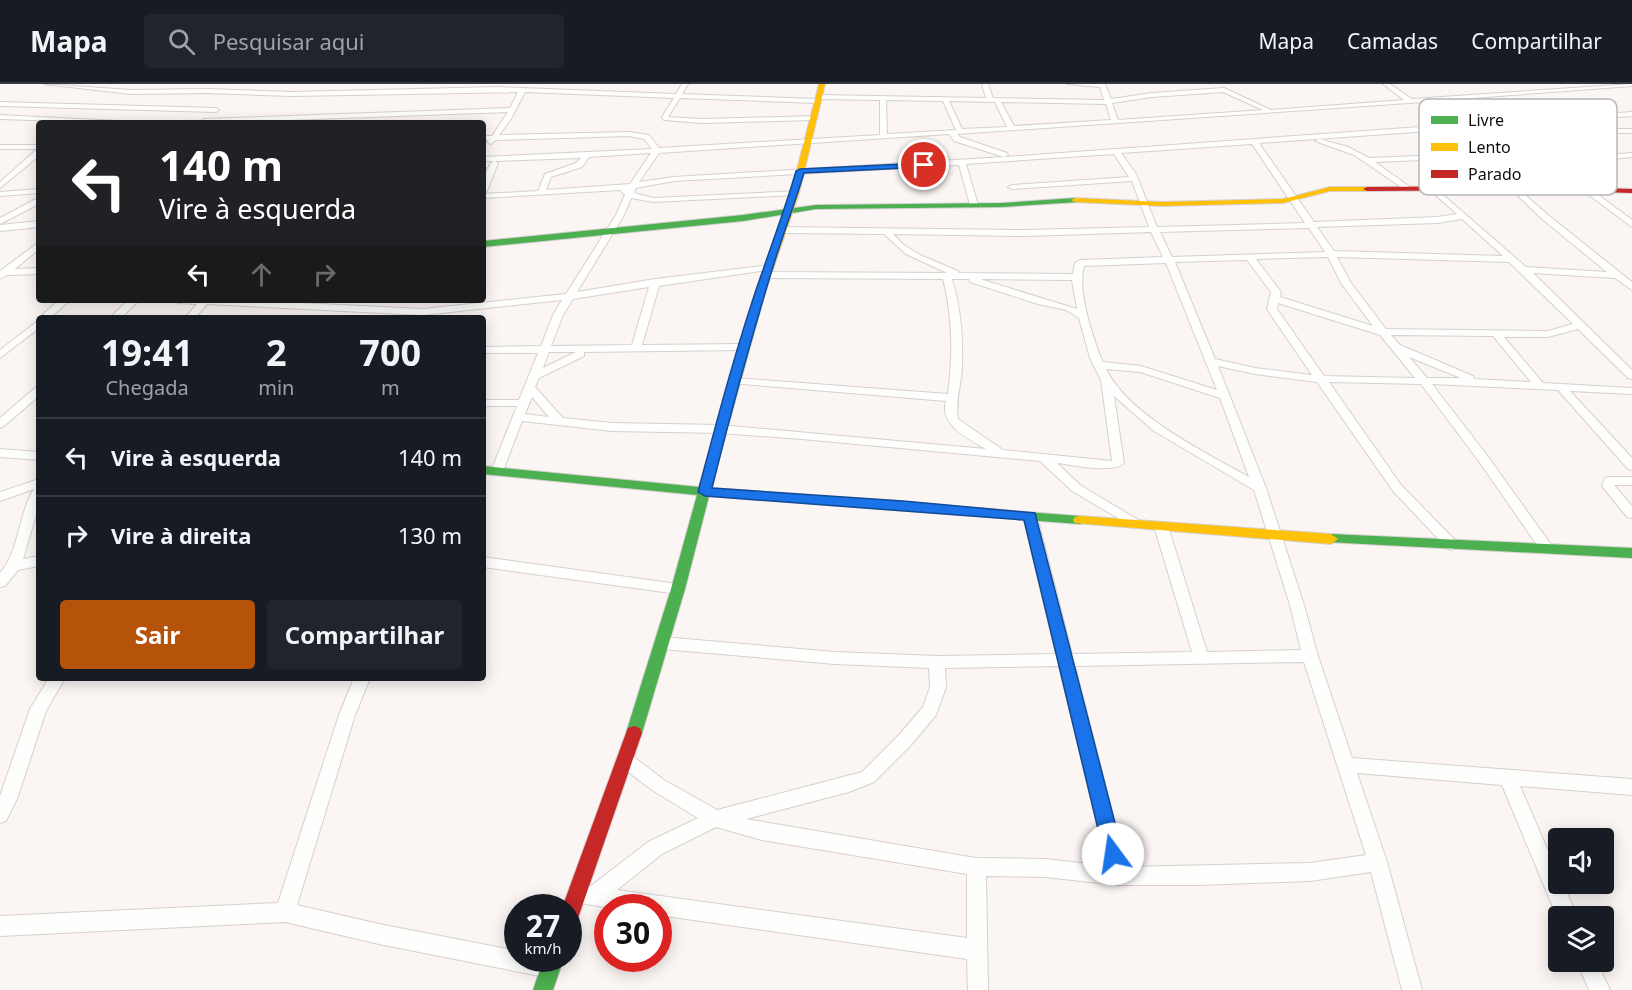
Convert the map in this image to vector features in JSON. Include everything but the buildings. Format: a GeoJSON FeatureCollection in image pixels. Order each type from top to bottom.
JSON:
{"type":"FeatureCollection","features":[{"type":"Feature","properties":{"kind":"street"},"geometry":{"type":"LineString","coordinates":[[47,84],[131,92],[213,91],[230,94],[498,89],[785,100],[820,93],[883,98],[1107,102],[1222,87],[1269,111]]}},
{"type":"Feature","properties":{"kind":"street"},"geometry":{"type":"LineString","coordinates":[[76,120],[149,84]]}},
{"type":"Feature","properties":{"kind":"street"},"geometry":{"type":"LineString","coordinates":[[161,92],[173,84]]}},
{"type":"Feature","properties":{"kind":"street"},"geometry":{"type":"LineString","coordinates":[[204,120],[216,110],[236,84]]}},
{"type":"Feature","properties":{"kind":"street"},"geometry":{"type":"LineString","coordinates":[[498,89],[506,84]]}},
{"type":"Feature","properties":{"kind":"street"},"geometry":{"type":"LineString","coordinates":[[596,93],[595,90],[599,84]]}},
{"type":"Feature","properties":{"kind":"street"},"geometry":{"type":"LineString","coordinates":[[685,84],[665,117],[666,119],[712,121],[815,118]]}},
{"type":"Feature","properties":{"kind":"street"},"geometry":{"type":"LineString","coordinates":[[986,84],[1012,129]]}},
{"type":"Feature","properties":{"kind":"street"},"geometry":{"type":"LineString","coordinates":[[1070,84],[1102,84],[1116,122]]}},
{"type":"Feature","properties":{"kind":"street"},"geometry":{"type":"LineString","coordinates":[[1386,84],[1409,100]]}},
{"type":"Feature","properties":{"kind":"street"},"geometry":{"type":"LineString","coordinates":[[1434,99],[1632,84]]}},
{"type":"Feature","properties":{"kind":"street"},"geometry":{"type":"LineString","coordinates":[[256,94],[297,86]]}},
{"type":"Feature","properties":{"kind":"street"},"geometry":{"type":"LineString","coordinates":[[497,161],[488,146],[508,119],[522,91]]}},
{"type":"Feature","properties":{"kind":"street"},"geometry":{"type":"LineString","coordinates":[[785,100],[820,93]]}},
{"type":"Feature","properties":{"kind":"street"},"geometry":{"type":"LineString","coordinates":[[585,895],[678,589],[744,346],[767,271],[795,193],[820,93]]}},
{"type":"Feature","properties":{"kind":"street"},"geometry":{"type":"LineString","coordinates":[[883,98],[884,136]]}},
{"type":"Feature","properties":{"kind":"street"},"geometry":{"type":"LineString","coordinates":[[945,99],[957,139],[1018,158]]}},
{"type":"Feature","properties":{"kind":"street"},"geometry":{"type":"LineString","coordinates":[[486,163],[588,154],[1012,129],[1419,100]]}},
{"type":"Feature","properties":{"kind":"street"},"geometry":{"type":"LineString","coordinates":[[0,104],[216,110]]}},
{"type":"Feature","properties":{"kind":"street"},"geometry":{"type":"LineString","coordinates":[[3,117],[39,106]]}},
{"type":"Feature","properties":{"kind":"street"},"geometry":{"type":"LineString","coordinates":[[260,120],[511,110]]}},
{"type":"Feature","properties":{"kind":"street"},"geometry":{"type":"LineString","coordinates":[[1617,115],[1632,114]]}},
{"type":"Feature","properties":{"kind":"street"},"geometry":{"type":"LineString","coordinates":[[399,120],[406,115]]}},
{"type":"Feature","properties":{"kind":"street"},"geometry":{"type":"LineString","coordinates":[[3,117],[56,120]]}},
{"type":"Feature","properties":{"kind":"street"},"geometry":{"type":"LineString","coordinates":[[486,196],[612,189],[674,179],[962,162],[1419,130]]}},
{"type":"Feature","properties":{"kind":"street"},"geometry":{"type":"LineString","coordinates":[[486,138],[629,134],[646,137],[657,150]]}},
{"type":"Feature","properties":{"kind":"street"},"geometry":{"type":"LineString","coordinates":[[1308,138],[1347,149],[1370,160],[1407,189]]}},
{"type":"Feature","properties":{"kind":"street"},"geometry":{"type":"LineString","coordinates":[[1255,142],[1331,255],[1346,283],[1381,332],[1423,380],[1547,549]]}},
{"type":"Feature","properties":{"kind":"street"},"geometry":{"type":"LineString","coordinates":[[0,147],[36,147]]}},
{"type":"Feature","properties":{"kind":"street"},"geometry":{"type":"LineString","coordinates":[[657,150],[633,185],[609,232],[558,315],[519,417],[490,470],[628,486],[903,505],[1274,536],[1632,554]]}},
{"type":"Feature","properties":{"kind":"street"},"geometry":{"type":"LineString","coordinates":[[1116,151],[1134,178],[1211,361],[1260,488],[1297,605],[1310,656],[1348,765],[1378,862],[1412,990]]}},
{"type":"Feature","properties":{"kind":"street"},"geometry":{"type":"LineString","coordinates":[[541,193],[548,176],[582,163],[588,154]]}},
{"type":"Feature","properties":{"kind":"street"},"geometry":{"type":"LineString","coordinates":[[0,186],[36,155]]}},
{"type":"Feature","properties":{"kind":"street"},"geometry":{"type":"LineString","coordinates":[[1617,156],[1632,155]]}},
{"type":"Feature","properties":{"kind":"street"},"geometry":{"type":"LineString","coordinates":[[1370,160],[1419,158]]}},
{"type":"Feature","properties":{"kind":"street"},"geometry":{"type":"LineString","coordinates":[[486,159],[497,161]]}},
{"type":"Feature","properties":{"kind":"street"},"geometry":{"type":"LineString","coordinates":[[486,185],[497,161]]}},
{"type":"Feature","properties":{"kind":"street"},"geometry":{"type":"LineString","coordinates":[[962,162],[974,205]]}},
{"type":"Feature","properties":{"kind":"street"},"geometry":{"type":"LineString","coordinates":[[1012,187],[1134,178]]}},
{"type":"Feature","properties":{"kind":"street"},"geometry":{"type":"LineString","coordinates":[[612,189],[645,199],[676,200],[795,193]]}},
{"type":"Feature","properties":{"kind":"street"},"geometry":{"type":"LineString","coordinates":[[486,244],[743,218],[816,207],[974,205],[1074,200],[1162,204],[1294,201],[1317,190],[1419,189]]}},
{"type":"Feature","properties":{"kind":"street"},"geometry":{"type":"LineString","coordinates":[[0,194],[36,191]]}},
{"type":"Feature","properties":{"kind":"street"},"geometry":{"type":"LineString","coordinates":[[1617,191],[1632,191]]}},
{"type":"Feature","properties":{"kind":"street"},"geometry":{"type":"LineString","coordinates":[[1441,195],[1524,270],[1632,376]]}},
{"type":"Feature","properties":{"kind":"street"},"geometry":{"type":"LineString","coordinates":[[1522,195],[1545,217],[1632,287]]}},
{"type":"Feature","properties":{"kind":"street"},"geometry":{"type":"LineString","coordinates":[[1591,195],[1632,224]]}},
{"type":"Feature","properties":{"kind":"street"},"geometry":{"type":"LineString","coordinates":[[0,221],[4,214],[36,202]]}},
{"type":"Feature","properties":{"kind":"street"},"geometry":{"type":"LineString","coordinates":[[4,214],[24,226]]}},
{"type":"Feature","properties":{"kind":"street"},"geometry":{"type":"LineString","coordinates":[[782,230],[1024,233],[1311,225],[1437,220],[1464,216]]}},
{"type":"Feature","properties":{"kind":"street"},"geometry":{"type":"LineString","coordinates":[[0,228],[36,224]]}},
{"type":"Feature","properties":{"kind":"street"},"geometry":{"type":"LineString","coordinates":[[887,232],[897,246],[909,255],[1013,294],[1068,308],[1084,317]]}},
{"type":"Feature","properties":{"kind":"street"},"geometry":{"type":"LineString","coordinates":[[2,273],[36,247]]}},
{"type":"Feature","properties":{"kind":"street"},"geometry":{"type":"LineString","coordinates":[[519,417],[612,427],[720,429],[1112,465],[1118,463],[1106,380],[1084,317],[1077,283],[1078,265],[1083,262],[1331,255],[1513,260]]}},
{"type":"Feature","properties":{"kind":"street"},"geometry":{"type":"LineString","coordinates":[[1249,256],[1276,292],[1272,309],[1397,488],[1452,544]]}},
{"type":"Feature","properties":{"kind":"street"},"geometry":{"type":"LineString","coordinates":[[1524,270],[1617,274],[1632,279]]}},
{"type":"Feature","properties":{"kind":"street"},"geometry":{"type":"LineString","coordinates":[[2,273],[36,271]]}},
{"type":"Feature","properties":{"kind":"street"},"geometry":{"type":"LineString","coordinates":[[249,303],[421,315],[512,304],[655,282],[767,271],[1043,276],[1063,282],[1077,283]]}},
{"type":"Feature","properties":{"kind":"street"},"geometry":{"type":"LineString","coordinates":[[947,276],[955,309],[957,364],[950,408],[952,420],[969,434],[1001,453]]}},
{"type":"Feature","properties":{"kind":"street"},"geometry":{"type":"LineString","coordinates":[[636,349],[655,282]]}},
{"type":"Feature","properties":{"kind":"street"},"geometry":{"type":"LineString","coordinates":[[1275,299],[1381,332],[1548,334],[1579,325]]}},
{"type":"Feature","properties":{"kind":"street"},"geometry":{"type":"LineString","coordinates":[[48,315],[62,303]]}},
{"type":"Feature","properties":{"kind":"street"},"geometry":{"type":"LineString","coordinates":[[118,315],[131,303]]}},
{"type":"Feature","properties":{"kind":"street"},"geometry":{"type":"LineString","coordinates":[[192,315],[202,303]]}},
{"type":"Feature","properties":{"kind":"street"},"geometry":{"type":"LineString","coordinates":[[421,315],[431,303]]}},
{"type":"Feature","properties":{"kind":"street"},"geometry":{"type":"LineString","coordinates":[[270,315],[279,305]]}},
{"type":"Feature","properties":{"kind":"street"},"geometry":{"type":"LineString","coordinates":[[0,355],[36,325]]}},
{"type":"Feature","properties":{"kind":"street"},"geometry":{"type":"LineString","coordinates":[[1496,334],[1540,386]]}},
{"type":"Feature","properties":{"kind":"street"},"geometry":{"type":"LineString","coordinates":[[486,350],[744,346]]}},
{"type":"Feature","properties":{"kind":"street"},"geometry":{"type":"LineString","coordinates":[[1393,346],[1478,382]]}},
{"type":"Feature","properties":{"kind":"street"},"geometry":{"type":"LineString","coordinates":[[536,375],[589,350]]}},
{"type":"Feature","properties":{"kind":"street"},"geometry":{"type":"LineString","coordinates":[[1211,361],[1255,371],[1321,379],[1423,380],[1632,390]]}},
{"type":"Feature","properties":{"kind":"street"},"geometry":{"type":"LineString","coordinates":[[1100,366],[1141,369],[1224,396]]}},
{"type":"Feature","properties":{"kind":"street"},"geometry":{"type":"LineString","coordinates":[[1106,380],[1138,413],[1162,431],[1260,488]]}},
{"type":"Feature","properties":{"kind":"street"},"geometry":{"type":"LineString","coordinates":[[734,381],[953,398]]}},
{"type":"Feature","properties":{"kind":"street"},"geometry":{"type":"LineString","coordinates":[[1561,387],[1632,466]]}},
{"type":"Feature","properties":{"kind":"street"},"geometry":{"type":"LineString","coordinates":[[531,389],[560,422]]}},
{"type":"Feature","properties":{"kind":"street"},"geometry":{"type":"LineString","coordinates":[[0,424],[36,393]]}},
{"type":"Feature","properties":{"kind":"street"},"geometry":{"type":"LineString","coordinates":[[486,404],[525,403]]}},
{"type":"Feature","properties":{"kind":"street"},"geometry":{"type":"LineString","coordinates":[[0,453],[36,456]]}},
{"type":"Feature","properties":{"kind":"street"},"geometry":{"type":"LineString","coordinates":[[1044,458],[1076,488],[1135,524]]}},
{"type":"Feature","properties":{"kind":"street"},"geometry":{"type":"LineString","coordinates":[[1632,481],[1609,481],[1608,486],[1632,514]]}},
{"type":"Feature","properties":{"kind":"street"},"geometry":{"type":"LineString","coordinates":[[0,497],[36,484]]}},
{"type":"Feature","properties":{"kind":"street"},"geometry":{"type":"LineString","coordinates":[[0,582],[14,566],[36,497]]}},
{"type":"Feature","properties":{"kind":"street"},"geometry":{"type":"LineString","coordinates":[[1030,516],[1119,876]]}},
{"type":"Feature","properties":{"kind":"street"},"geometry":{"type":"LineString","coordinates":[[1161,526],[1201,656]]}},
{"type":"Feature","properties":{"kind":"street"},"geometry":{"type":"LineString","coordinates":[[14,566],[36,562]]}},
{"type":"Feature","properties":{"kind":"street"},"geometry":{"type":"LineString","coordinates":[[486,562],[678,589]]}},
{"type":"Feature","properties":{"kind":"street"},"geometry":{"type":"LineString","coordinates":[[662,643],[835,658],[937,662],[1310,656]]}},
{"type":"Feature","properties":{"kind":"street"},"geometry":{"type":"LineString","coordinates":[[582,899],[655,848],[715,819],[868,777],[905,740],[930,710],[938,687],[937,662]]}},
{"type":"Feature","properties":{"kind":"street"},"geometry":{"type":"LineString","coordinates":[[0,816],[8,799],[38,709],[55,681]]}},
{"type":"Feature","properties":{"kind":"street"},"geometry":{"type":"LineString","coordinates":[[285,912],[347,715],[361,681]]}},
{"type":"Feature","properties":{"kind":"street"},"geometry":{"type":"LineString","coordinates":[[625,760],[658,784],[715,819],[762,832],[976,867],[1045,868],[1119,876],[1267,874],[1342,869],[1378,862]]}},
{"type":"Feature","properties":{"kind":"street"},"geometry":{"type":"LineString","coordinates":[[1348,765],[1632,787]]}},
{"type":"Feature","properties":{"kind":"street"},"geometry":{"type":"LineString","coordinates":[[1508,779],[1563,906]]}},
{"type":"Feature","properties":{"kind":"street"},"geometry":{"type":"LineString","coordinates":[[976,867],[978,990]]}},
{"type":"Feature","properties":{"kind":"street"},"geometry":{"type":"LineString","coordinates":[[585,895],[978,950]]}},
{"type":"Feature","properties":{"kind":"street"},"geometry":{"type":"LineString","coordinates":[[0,926],[285,912],[379,934],[504,955]]}},
{"type":"Feature","properties":{"kind":"street"},"geometry":{"type":"LineString","coordinates":[[543,990],[549,972]]}},
{"type":"Feature","properties":{"kind":"street"},"geometry":{"type":"LineString","coordinates":[[1592,972],[1600,990]]}},
{"type":"Feature","properties":{"kind":"traffic: fast"},"geometry":{"type":"LineString","coordinates":[[486,244],[743,218],[816,207],[1002,205],[1075,200]]}},
{"type":"Feature","properties":{"kind":"traffic: fast"},"geometry":{"type":"LineString","coordinates":[[634,733],[678,589],[727,405],[760,293]]}},
{"type":"Feature","properties":{"kind":"traffic: fast"},"geometry":{"type":"LineString","coordinates":[[486,470],[628,486],[1080,520]]}},
{"type":"Feature","properties":{"kind":"traffic: fast"},"geometry":{"type":"LineString","coordinates":[[1331,539],[1632,553]]}},
{"type":"Feature","properties":{"kind":"traffic: fast"},"geometry":{"type":"LineString","coordinates":[[543,990],[549,972]]}},
{"type":"Feature","properties":{"kind":"traffic: slow"},"geometry":{"type":"LineString","coordinates":[[760,293],[795,193],[822,84]]}},
{"type":"Feature","properties":{"kind":"traffic: slow"},"geometry":{"type":"LineString","coordinates":[[1075,200],[1162,204],[1283,201],[1330,189],[1367,189]]}},
{"type":"Feature","properties":{"kind":"traffic: slow"},"geometry":{"type":"LineString","coordinates":[[1080,520],[1331,539]]}},
{"type":"Feature","properties":{"kind":"traffic: jam"},"geometry":{"type":"LineString","coordinates":[[1367,189],[1419,189]]}},
{"type":"Feature","properties":{"kind":"traffic: jam"},"geometry":{"type":"LineString","coordinates":[[1617,191],[1632,191]]}},
{"type":"Feature","properties":{"kind":"traffic: jam"},"geometry":{"type":"LineString","coordinates":[[577,894],[634,733]]}},
{"type":"Feature","properties":{"kind":"route"},"geometry":{"type":"LineString","coordinates":[[924,165],[800,171],[795,193],[768,267],[727,405],[705,492],[1030,516],[1113,854]]}}]}
